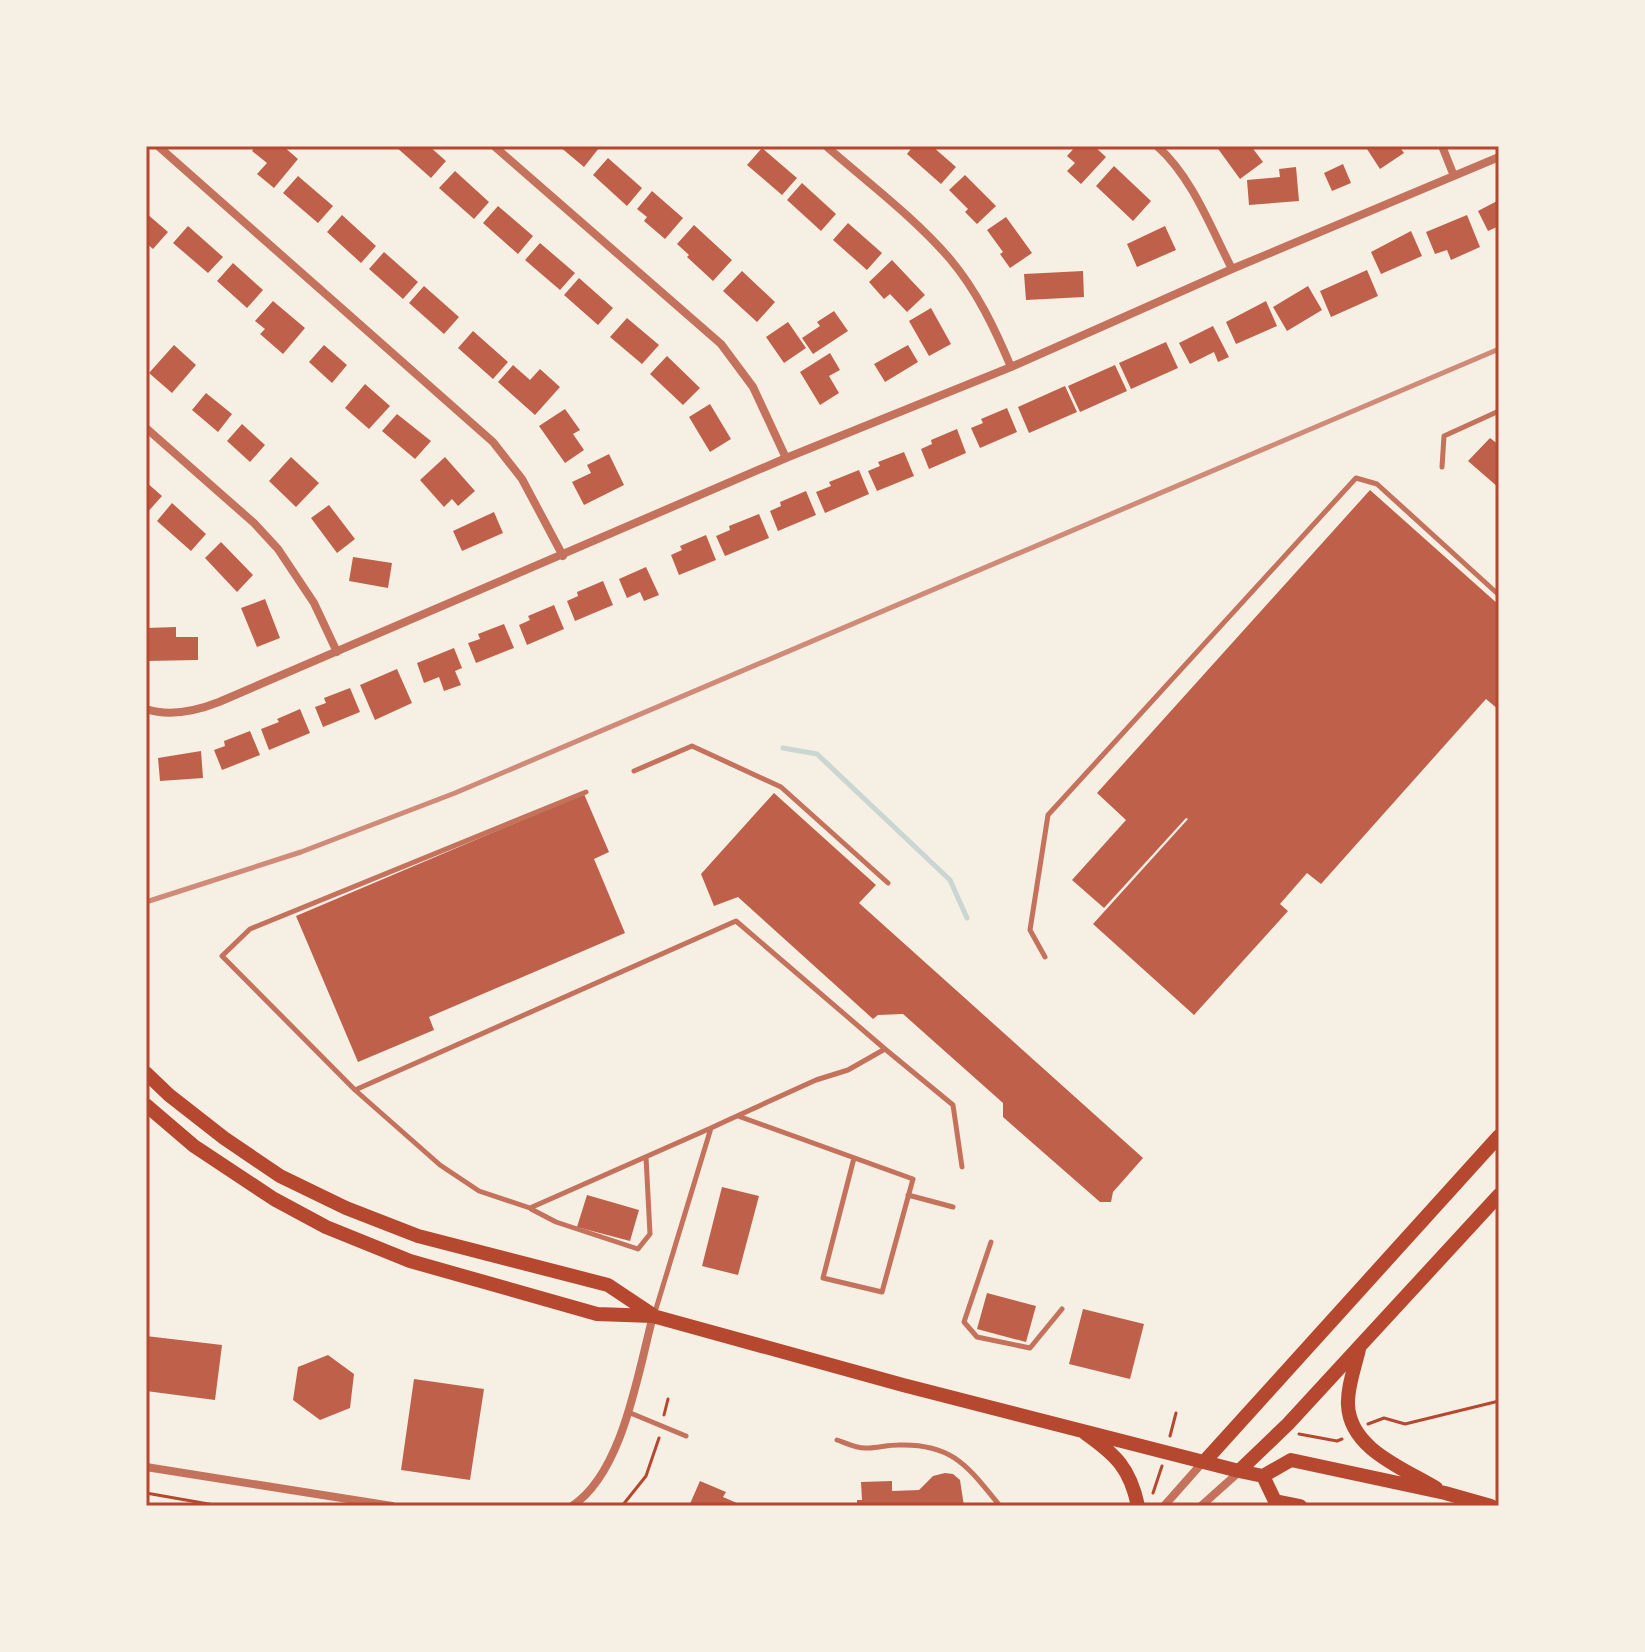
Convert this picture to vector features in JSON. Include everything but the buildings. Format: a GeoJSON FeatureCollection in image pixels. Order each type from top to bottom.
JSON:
{"type":"FeatureCollection","features":[{"type":"Feature","properties":{"kind":"main road"},"geometry":{"type":"LineString","coordinates":[[146,1073],[224,1138],[280,1176],[346,1208],[418,1236],[608,1285],[653,1316]]}},
{"type":"Feature","properties":{"kind":"main road"},"geometry":{"type":"LineString","coordinates":[[146,1105],[194,1146],[274,1199],[326,1227],[410,1261],[494,1287],[597,1314],[653,1316],[903,1385],[1239,1471],[1263,1476],[1291,1460],[1491,1506]]}},
{"type":"Feature","properties":{"kind":"main road"},"geometry":{"type":"LineString","coordinates":[[1204,1462],[1499,1136]]}},
{"type":"Feature","properties":{"kind":"main road"},"geometry":{"type":"LineString","coordinates":[[1239,1471],[1288,1424],[1499,1195]]}},
{"type":"Feature","properties":{"kind":"main road"},"geometry":{"type":"LineString","coordinates":[[1360,1345],[1348,1407],[1356,1432],[1367,1446],[1445,1493]]}},
{"type":"Feature","properties":{"kind":"main road"},"geometry":{"type":"LineString","coordinates":[[1079,1428],[1114,1454],[1127,1471],[1138,1506]]}},
{"type":"Feature","properties":{"kind":"main road"},"geometry":{"type":"LineString","coordinates":[[1263,1476],[1275,1501],[1300,1506]]}},
{"type":"Feature","properties":{"kind":"street"},"geometry":{"type":"LineString","coordinates":[[158,146],[482,430],[522,479],[563,556]]}},
{"type":"Feature","properties":{"kind":"street"},"geometry":{"type":"LineString","coordinates":[[494,146],[721,344],[753,387],[786,458]]}},
{"type":"Feature","properties":{"kind":"street"},"geometry":{"type":"LineString","coordinates":[[826,146],[921,229],[950,260],[973,291],[996,331],[1011,367]]}},
{"type":"Feature","properties":{"kind":"street"},"geometry":{"type":"LineString","coordinates":[[1157,146],[1168,156],[1198,202],[1232,269]]}},
{"type":"Feature","properties":{"kind":"street"},"geometry":{"type":"LineString","coordinates":[[1442,146],[1454,176]]}},
{"type":"Feature","properties":{"kind":"street"},"geometry":{"type":"LineString","coordinates":[[146,709],[157,713],[202,709],[1499,157]]}},
{"type":"Feature","properties":{"kind":"street"},"geometry":{"type":"LineString","coordinates":[[146,428],[254,523],[278,549],[314,603],[337,652]]}},
{"type":"Feature","properties":{"kind":"street"},"geometry":{"type":"LineString","coordinates":[[572,1506],[588,1493],[607,1466],[627,1411],[653,1316]]}},
{"type":"Feature","properties":{"kind":"street"},"geometry":{"type":"LineString","coordinates":[[1164,1506],[1204,1462]]}},
{"type":"Feature","properties":{"kind":"street"},"geometry":{"type":"LineString","coordinates":[[146,1467],[392,1506]]}},
{"type":"Feature","properties":{"kind":"street"},"geometry":{"type":"LineString","coordinates":[[1201,1506],[1239,1471]]}},
{"type":"Feature","properties":{"kind":"lane"},"geometry":{"type":"LineString","coordinates":[[1442,467],[1444,436],[1499,411]]}},
{"type":"Feature","properties":{"kind":"lane"},"geometry":{"type":"LineString","coordinates":[[1045,957],[1030,930],[1048,815],[1356,478],[1377,484],[1499,595]]}},
{"type":"Feature","properties":{"kind":"lane"},"geometry":{"type":"LineString","coordinates":[[634,771],[692,746],[781,787],[888,883]]}},
{"type":"Feature","properties":{"kind":"lane"},"geometry":{"type":"LineString","coordinates":[[586,792],[250,929],[222,956],[355,1090],[440,1165],[479,1191],[530,1208],[556,1222],[638,1249],[650,1234],[646,1157]]}},
{"type":"Feature","properties":{"kind":"lane"},"geometry":{"type":"LineString","coordinates":[[355,1090],[736,921],[953,1105],[962,1167]]}},
{"type":"Feature","properties":{"kind":"lane"},"geometry":{"type":"LineString","coordinates":[[530,1208],[816,1080],[848,1070],[885,1049]]}},
{"type":"Feature","properties":{"kind":"lane"},"geometry":{"type":"LineString","coordinates":[[737,1116],[913,1179],[901,1209],[882,1292],[823,1278],[854,1158]]}},
{"type":"Feature","properties":{"kind":"lane"},"geometry":{"type":"LineString","coordinates":[[653,1316],[711,1128]]}},
{"type":"Feature","properties":{"kind":"lane"},"geometry":{"type":"LineString","coordinates":[[845,1194],[855,1197]]}},
{"type":"Feature","properties":{"kind":"lane"},"geometry":{"type":"LineString","coordinates":[[908,1195],[953,1207]]}},
{"type":"Feature","properties":{"kind":"lane"},"geometry":{"type":"LineString","coordinates":[[838,1220],[848,1223]]}},
{"type":"Feature","properties":{"kind":"lane"},"geometry":{"type":"LineString","coordinates":[[991,1242],[964,1322],[977,1337],[1030,1348],[1062,1309]]}},
{"type":"Feature","properties":{"kind":"lane"},"geometry":{"type":"LineString","coordinates":[[831,1248],[840,1250]]}},
{"type":"Feature","properties":{"kind":"lane"},"geometry":{"type":"LineString","coordinates":[[883,1261],[890,1263]]}},
{"type":"Feature","properties":{"kind":"lane"},"geometry":{"type":"LineString","coordinates":[[627,1411],[686,1436]]}},
{"type":"Feature","properties":{"kind":"lane"},"geometry":{"type":"LineString","coordinates":[[837,1440],[865,1449],[926,1446],[949,1453],[965,1465],[1000,1506]]}},
{"type":"Feature","properties":{"kind":"path"},"geometry":{"type":"LineString","coordinates":[[622,1506],[646,1476],[668,1399]]}},
{"type":"Feature","properties":{"kind":"path"},"geometry":{"type":"LineString","coordinates":[[1364,1426],[1384,1418],[1405,1424],[1499,1401]]}},
{"type":"Feature","properties":{"kind":"path"},"geometry":{"type":"LineString","coordinates":[[1297,1433],[1337,1441],[1345,1438]]}},
{"type":"Feature","properties":{"kind":"path"},"geometry":{"type":"LineString","coordinates":[[1153,1493],[1156,1487]]}},
{"type":"Feature","properties":{"kind":"path"},"geometry":{"type":"LineString","coordinates":[[146,1493],[220,1506]]}},
{"type":"Feature","properties":{"kind":"waterway"},"geometry":{"type":"LineString","coordinates":[[783,748],[817,754],[950,880],[967,918]]}},
{"type":"Feature","properties":{"kind":"railway"},"geometry":{"type":"LineString","coordinates":[[146,902],[301,852],[455,793],[1499,349]]}}]}
